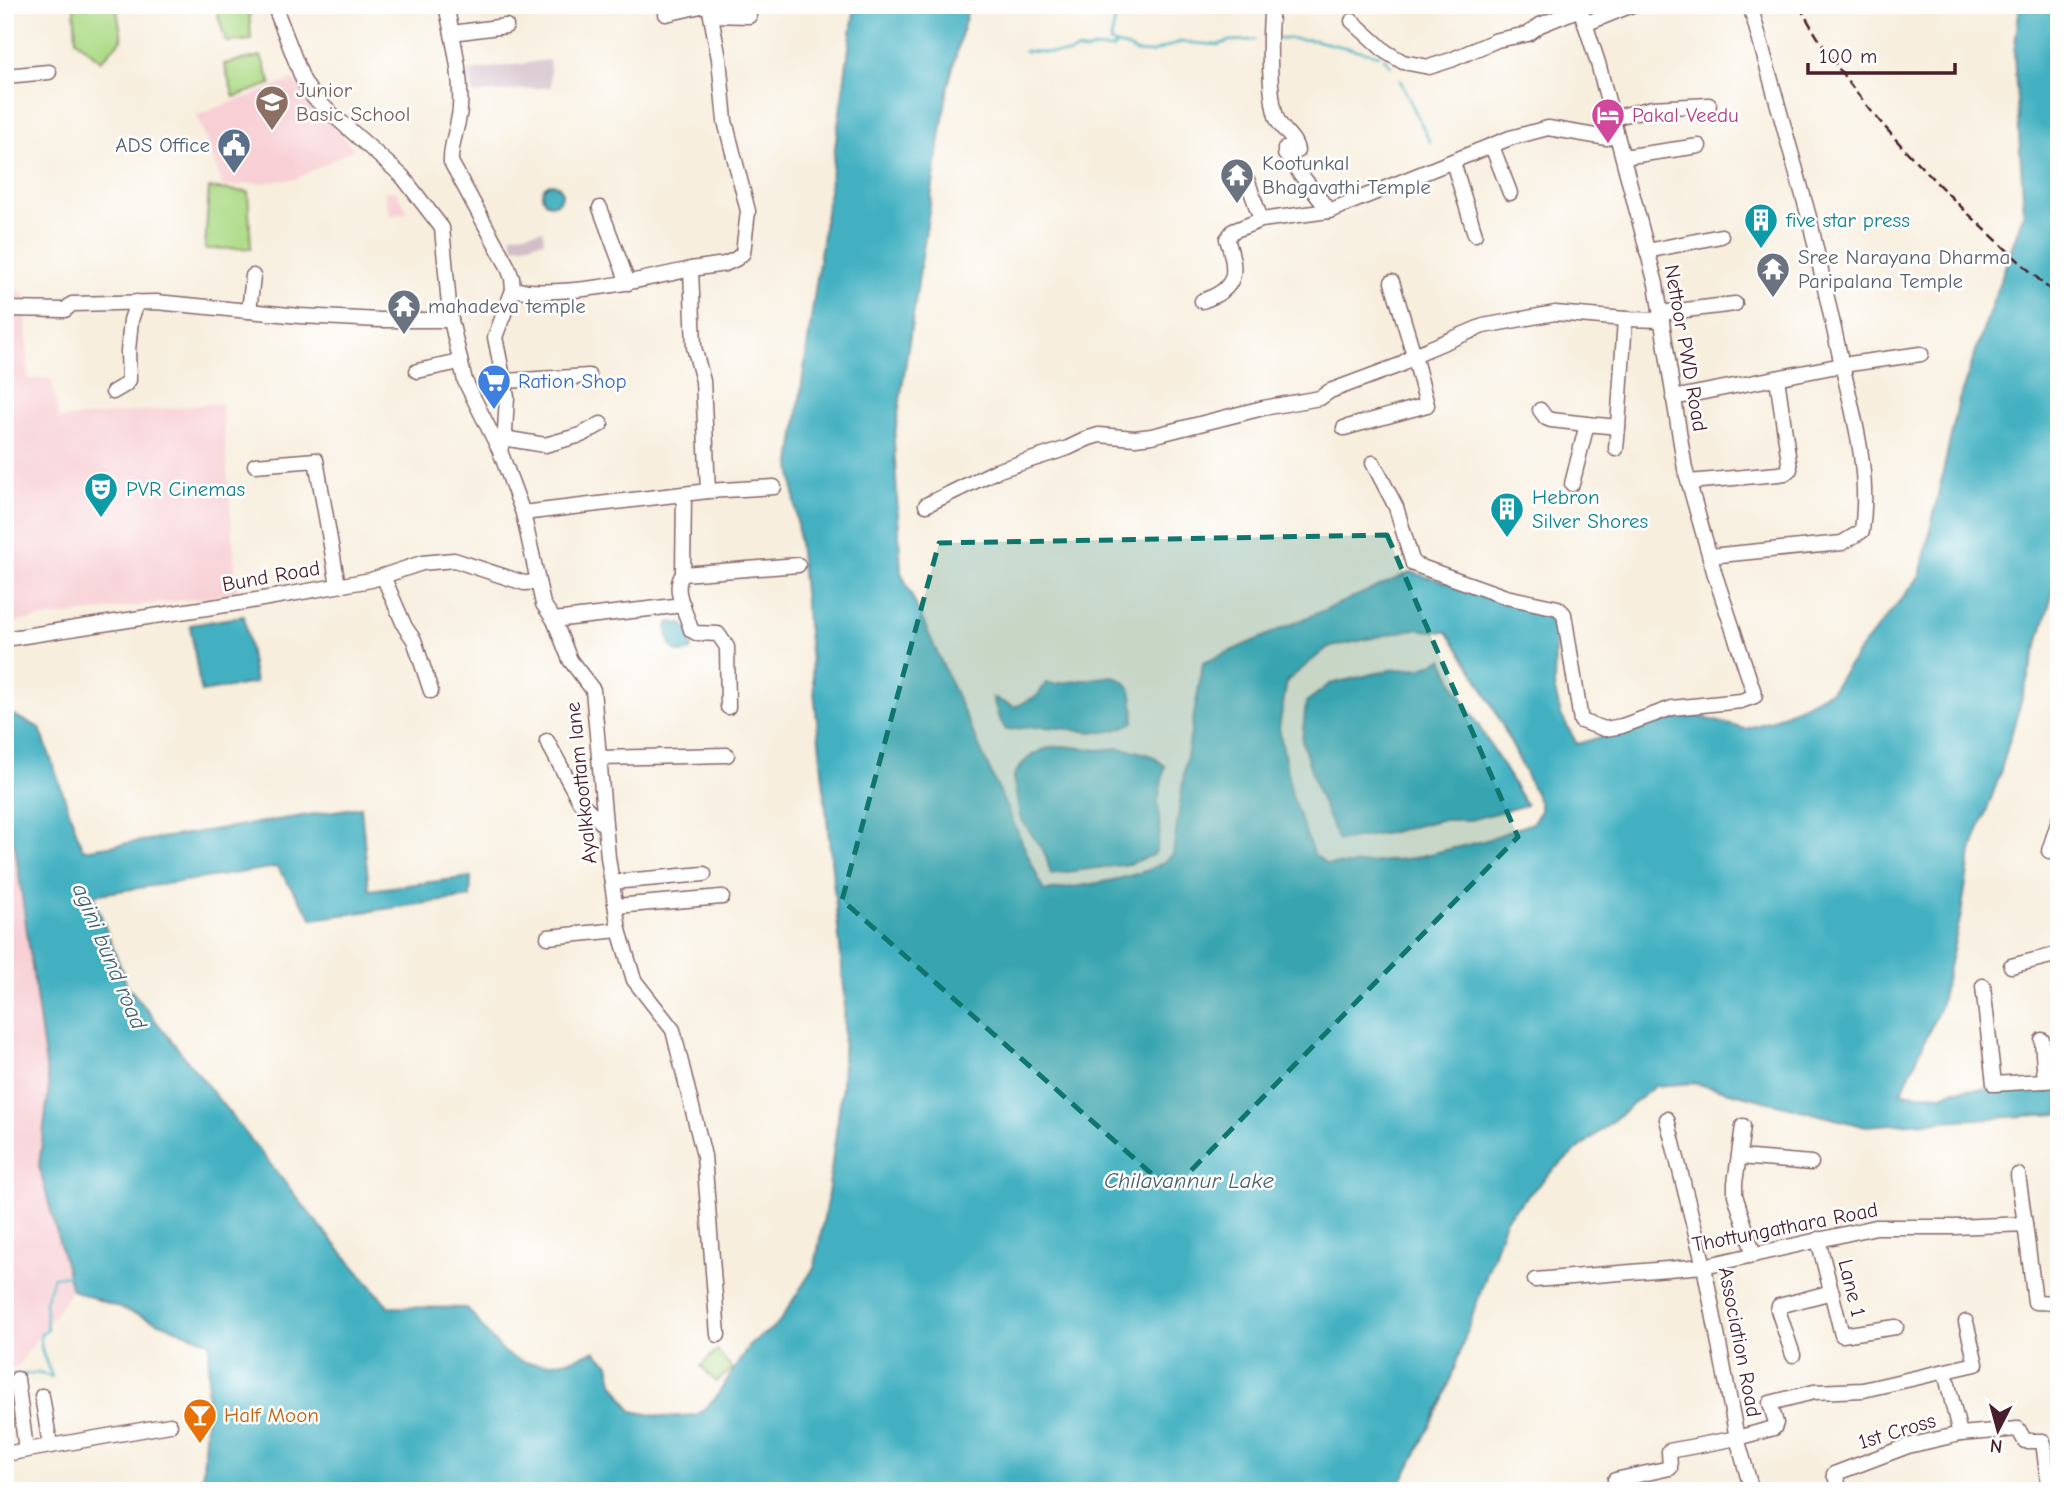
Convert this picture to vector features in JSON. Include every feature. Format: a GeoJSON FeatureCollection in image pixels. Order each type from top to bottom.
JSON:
{"type":"FeatureCollection","features":[{"type":"Feature","properties":{"kind":"street","name":"Ayalkkoottam lane"},"geometry":{"type":"LineString","coordinates":[[274,5],[303,80],[314,98],[402,176],[442,228],[451,320],[470,395],[502,445],[523,513],[543,604],[554,620],[570,660],[593,690],[605,826],[619,930],[634,980],[673,1030],[704,1156],[718,1335]]}},
{"type":"Feature","properties":{"kind":"street"},"geometry":{"type":"LineString","coordinates":[[446,5],[459,67],[460,106],[458,131],[451,153],[452,162],[507,265],[513,290],[495,337],[507,397],[502,445],[545,445],[581,435],[600,424]]}},
{"type":"Feature","properties":{"kind":"street"},"geometry":{"type":"LineString","coordinates":[[1272,5],[1271,58],[1275,109],[1282,128],[1297,145],[1297,151],[1285,149],[1285,154],[1329,211]]}},
{"type":"Feature","properties":{"kind":"street"},"geometry":{"type":"LineString","coordinates":[[1352,20],[1386,52],[1403,62],[1429,66],[1451,61],[1497,40],[1528,34],[1540,25],[1581,13],[1632,5]]}},
{"type":"Feature","properties":{"kind":"street"},"geometry":{"type":"LineString","coordinates":[[1710,556],[1842,543],[1862,531],[1864,512],[1861,445],[1809,217],[1750,5]]}},
{"type":"Feature","properties":{"kind":"street"},"geometry":{"type":"LineString","coordinates":[[513,290],[545,292],[628,283],[724,264],[743,253],[748,211],[725,121],[719,59],[708,8]]}},
{"type":"Feature","properties":{"kind":"street"},"geometry":{"type":"LineString","coordinates":[[666,14],[708,8],[749,16]]}},
{"type":"Feature","properties":{"kind":"street","name":"Nettoor PWD Road"},"geometry":{"type":"LineString","coordinates":[[1373,463],[1396,507],[1413,564],[1506,597],[1558,608],[1564,614],[1581,722],[1605,729],[1622,726],[1672,708],[1741,701],[1755,696],[1689,482],[1673,398],[1662,316],[1613,118],[1581,13]]}},
{"type":"Feature","properties":{"kind":"street"},"geometry":{"type":"LineString","coordinates":[[452,33],[506,26]]}},
{"type":"Feature","properties":{"kind":"street"},"geometry":{"type":"LineString","coordinates":[[5,76],[49,72]]}},
{"type":"Feature","properties":{"kind":"street"},"geometry":{"type":"LineString","coordinates":[[1613,118],[1652,108],[1709,105]]}},
{"type":"Feature","properties":{"kind":"street"},"geometry":{"type":"LineString","coordinates":[[1202,301],[1219,296],[1228,288],[1235,263],[1227,239],[1233,231],[1261,220],[1329,211],[1492,146],[1548,128],[1607,138],[1617,136]]}},
{"type":"Feature","properties":{"kind":"street"},"geometry":{"type":"LineString","coordinates":[[1492,146],[1510,193]]}},
{"type":"Feature","properties":{"kind":"street"},"geometry":{"type":"LineString","coordinates":[[1623,156],[1699,146]]}},
{"type":"Feature","properties":{"kind":"street"},"geometry":{"type":"LineString","coordinates":[[1452,162],[1475,234]]}},
{"type":"Feature","properties":{"kind":"street"},"geometry":{"type":"LineString","coordinates":[[1248,182],[1261,220]]}},
{"type":"Feature","properties":{"kind":"street"},"geometry":{"type":"LineString","coordinates":[[600,208],[628,283]]}},
{"type":"Feature","properties":{"kind":"street"},"geometry":{"type":"LineString","coordinates":[[1647,251],[1721,236]]}},
{"type":"Feature","properties":{"kind":"street"},"geometry":{"type":"LineString","coordinates":[[691,269],[694,346],[703,381],[708,491]]}},
{"type":"Feature","properties":{"kind":"street"},"geometry":{"type":"LineString","coordinates":[[249,311],[253,276]]}},
{"type":"Feature","properties":{"kind":"street"},"geometry":{"type":"LineString","coordinates":[[1344,428],[1427,405],[1392,282]]}},
{"type":"Feature","properties":{"kind":"street"},"geometry":{"type":"LineString","coordinates":[[113,392],[129,380],[131,320],[137,302]]}},
{"type":"Feature","properties":{"kind":"street"},"geometry":{"type":"LineString","coordinates":[[5,309],[65,310],[72,304],[156,302],[380,320],[451,320]]}},
{"type":"Feature","properties":{"kind":"street"},"geometry":{"type":"LineString","coordinates":[[926,505],[996,471],[1099,435],[1135,438],[1152,436],[1186,429],[1225,416],[1320,398],[1339,387],[1400,365],[1414,355],[1483,326],[1555,313],[1625,319],[1735,304]]}},
{"type":"Feature","properties":{"kind":"street"},"geometry":{"type":"LineString","coordinates":[[1616,449],[1625,319]]}},
{"type":"Feature","properties":{"kind":"street"},"geometry":{"type":"LineString","coordinates":[[1673,398],[1842,365],[1921,355]]}},
{"type":"Feature","properties":{"kind":"street"},"geometry":{"type":"LineString","coordinates":[[417,371],[460,362]]}},
{"type":"Feature","properties":{"kind":"street"},"geometry":{"type":"LineString","coordinates":[[505,381],[589,376]]}},
{"type":"Feature","properties":{"kind":"street"},"geometry":{"type":"LineString","coordinates":[[1689,482],[1785,473],[1790,469],[1777,377]]}},
{"type":"Feature","properties":{"kind":"street"},"geometry":{"type":"LineString","coordinates":[[1540,410],[1551,420],[1618,427]]}},
{"type":"Feature","properties":{"kind":"street"},"geometry":{"type":"LineString","coordinates":[[1572,484],[1587,424]]}},
{"type":"Feature","properties":{"kind":"street"},"geometry":{"type":"LineString","coordinates":[[254,465],[316,460],[338,585]]}},
{"type":"Feature","properties":{"kind":"street"},"geometry":{"type":"LineString","coordinates":[[523,513],[708,491],[774,487]]}},
{"type":"Feature","properties":{"kind":"street"},"geometry":{"type":"LineString","coordinates":[[684,494],[683,574],[679,579],[679,598],[691,630],[696,633],[718,634],[725,640],[728,707]]}},
{"type":"Feature","properties":{"kind":"street","name":"Bund Road"},"geometry":{"type":"LineString","coordinates":[[5,639],[338,585],[383,576],[422,563],[454,560],[524,583],[538,582]]}},
{"type":"Feature","properties":{"kind":"street"},"geometry":{"type":"LineString","coordinates":[[683,574],[798,565]]}},
{"type":"Feature","properties":{"kind":"street"},"geometry":{"type":"LineString","coordinates":[[383,576],[405,627],[414,640],[431,691]]}},
{"type":"Feature","properties":{"kind":"street"},"geometry":{"type":"LineString","coordinates":[[554,620],[683,605]]}},
{"type":"Feature","properties":{"kind":"street"},"geometry":{"type":"LineString","coordinates":[[547,741],[580,802],[605,826]]}},
{"type":"Feature","properties":{"kind":"street"},"geometry":{"type":"LineString","coordinates":[[600,758],[727,755]]}},
{"type":"Feature","properties":{"kind":"street"},"geometry":{"type":"LineString","coordinates":[[2054,850],[2059,820]]}},
{"type":"Feature","properties":{"kind":"street"},"geometry":{"type":"LineString","coordinates":[[612,882],[705,874]]}},
{"type":"Feature","properties":{"kind":"street"},"geometry":{"type":"LineString","coordinates":[[616,906],[722,897]]}},
{"type":"Feature","properties":{"kind":"street"},"geometry":{"type":"LineString","coordinates":[[548,937],[619,930]]}},
{"type":"Feature","properties":{"kind":"street"},"geometry":{"type":"LineString","coordinates":[[2011,966],[2059,954]]}},
{"type":"Feature","properties":{"kind":"street"},"geometry":{"type":"LineString","coordinates":[[1983,986],[1994,1084],[2052,1081],[2042,1040]]}},
{"type":"Feature","properties":{"kind":"street","name":"Association Road"},"geometry":{"type":"LineString","coordinates":[[1667,1119],[1704,1266],[1737,1438],[1752,1491]]}},
{"type":"Feature","properties":{"kind":"street"},"geometry":{"type":"LineString","coordinates":[[1743,1126],[1735,1195],[1754,1255]]}},
{"type":"Feature","properties":{"kind":"street"},"geometry":{"type":"LineString","coordinates":[[1739,1157],[1811,1163]]}},
{"type":"Feature","properties":{"kind":"street"},"geometry":{"type":"LineString","coordinates":[[2018,1175],[2035,1302],[2059,1303]]}},
{"type":"Feature","properties":{"kind":"street","name":"Thottungathara Road"},"geometry":{"type":"LineString","coordinates":[[1535,1280],[1704,1266],[1876,1227],[2025,1224]]}},
{"type":"Feature","properties":{"kind":"street","name":"Lane 1"},"geometry":{"type":"LineString","coordinates":[[1818,1239],[1842,1335],[1896,1327]]}},
{"type":"Feature","properties":{"kind":"street"},"geometry":{"type":"LineString","coordinates":[[1793,1355],[1779,1306],[1832,1292]]}},
{"type":"Feature","properties":{"kind":"street"},"geometry":{"type":"LineString","coordinates":[[1615,1480],[1671,1468],[1669,1451],[1774,1428],[1776,1423],[1770,1403],[1814,1392],[1863,1391],[1976,1364],[1966,1322]]}},
{"type":"Feature","properties":{"kind":"street"},"geometry":{"type":"LineString","coordinates":[[1945,1372],[1961,1434]]}},
{"type":"Feature","properties":{"kind":"street"},"geometry":{"type":"LineString","coordinates":[[17,1378],[26,1450]]}},
{"type":"Feature","properties":{"kind":"street"},"geometry":{"type":"LineString","coordinates":[[42,1396],[50,1445]]}},
{"type":"Feature","properties":{"kind":"street"},"geometry":{"type":"LineString","coordinates":[[5,1454],[170,1425]]}},
{"type":"Feature","properties":{"kind":"street","name":"1st Cross"},"geometry":{"type":"LineString","coordinates":[[1841,1491],[1834,1474],[1908,1447],[1961,1434],[2018,1429],[2025,1441],[2043,1441],[2049,1491]]}},
{"type":"Feature","properties":{"kind":"highlighted area"},"geometry":{"type":"Polygon","coordinates":[[[1387,535],[1518,837],[1171,1191],[842,900],[939,543],[1387,535]]]}},
{"type":"Feature","properties":{"kind":"shaded area"},"geometry":{"type":"Polygon","coordinates":[[[549,60],[551,87],[472,94],[469,71],[549,60]]]}},
{"type":"Feature","properties":{"kind":"shaded area","name":"Junior Basic School"},"geometry":{"type":"Polygon","coordinates":[[[293,80],[354,149],[296,179],[223,187],[197,115],[293,80]]]}},
{"type":"Feature","properties":{"kind":"shaded area"},"geometry":{"type":"Polygon","coordinates":[[[384,191],[396,191],[408,212],[390,216],[384,191]]]}},
{"type":"Feature","properties":{"kind":"shaded area"},"geometry":{"type":"Polygon","coordinates":[[[543,230],[544,241],[514,247],[511,235],[543,230]]]}},
{"type":"Feature","properties":{"kind":"shaded area"},"geometry":{"type":"Polygon","coordinates":[[[5,287],[26,293],[28,379],[51,378],[59,419],[222,403],[237,593],[5,623],[5,287]]]}},
{"type":"Feature","properties":{"kind":"shaded area"},"geometry":{"type":"Polygon","coordinates":[[[5,821],[15,846],[49,1088],[39,1166],[72,1290],[17,1367],[5,1369],[5,821]]]}},
{"type":"Feature","properties":{"kind":"green space"},"geometry":{"type":"Polygon","coordinates":[[[74,5],[116,5],[122,39],[101,61],[76,40],[74,5]]]}},
{"type":"Feature","properties":{"kind":"green space"},"geometry":{"type":"Polygon","coordinates":[[[215,5],[249,5],[251,40],[226,42],[215,5]]]}},
{"type":"Feature","properties":{"kind":"green space"},"geometry":{"type":"Polygon","coordinates":[[[261,56],[271,84],[234,97],[224,64],[261,56]]]}},
{"type":"Feature","properties":{"kind":"green space"},"geometry":{"type":"Polygon","coordinates":[[[209,188],[248,192],[251,248],[205,249],[209,188]]]}},
{"type":"Feature","properties":{"kind":"green space"},"geometry":{"type":"Polygon","coordinates":[[[717,1350],[732,1369],[716,1382],[701,1366],[717,1350]]]}},
{"type":"Feature","properties":{"kind":"water","name":"Chilavannur Lake"},"geometry":{"type":"Polygon","coordinates":[[[855,5],[969,5],[948,86],[894,440],[901,572],[1044,891],[1132,875],[1163,863],[1173,854],[1203,663],[1411,572],[1556,615],[1554,687],[1561,715],[1577,744],[1686,713],[1745,729],[1771,721],[1831,691],[1858,652],[1920,576],[1959,400],[2024,212],[2014,53],[2020,5],[2059,5],[2059,571],[1998,780],[1971,852],[1961,914],[1940,1007],[1901,1093],[1942,1095],[1955,1090],[2059,1086],[2059,1114],[1863,1126],[1694,1083],[1655,1086],[1554,1169],[1506,1218],[1444,1398],[1402,1482],[1401,1491],[202,1491],[210,1342],[72,1290],[39,1166],[49,1088],[15,846],[5,821],[5,711],[40,728],[83,850],[361,807],[369,890],[471,877],[470,897],[313,919],[277,867],[93,895],[127,985],[323,1230],[389,1307],[467,1308],[502,1350],[523,1362],[560,1362],[594,1351],[609,1364],[613,1382],[632,1411],[663,1417],[697,1415],[715,1399],[750,1344],[777,1325],[815,1266],[827,1201],[842,1087],[845,997],[791,463],[855,5]],[[1413,629],[1327,648],[1287,681],[1279,728],[1292,796],[1313,853],[1326,864],[1350,865],[1413,858],[1483,841],[1532,823],[1540,812],[1540,804],[1497,715],[1447,632],[1413,629]]]}},
{"type":"Feature","properties":{"kind":"water"},"geometry":{"type":"Polygon","coordinates":[[[552,184],[559,187],[562,194],[559,201],[552,204],[545,201],[542,194],[545,187],[552,184]]]}},
{"type":"Feature","properties":{"kind":"water"},"geometry":{"type":"Polygon","coordinates":[[[244,616],[255,683],[201,692],[190,625],[244,616]]]}},
{"type":"Feature","properties":{"kind":"water"},"geometry":{"type":"Polygon","coordinates":[[[671,622],[684,625],[691,640],[691,650],[680,652],[672,647],[667,625],[671,622]]]}},
{"type":"Feature","properties":{"kind":"water"},"geometry":{"type":"Polygon","coordinates":[[[1443,659],[1456,688],[1526,805],[1470,820],[1440,820],[1388,833],[1338,841],[1318,793],[1302,741],[1306,702],[1330,684],[1390,670],[1422,668],[1443,659]]]}},
{"type":"Feature","properties":{"kind":"water"},"geometry":{"type":"Polygon","coordinates":[[[1113,676],[1127,684],[1130,689],[1134,722],[1110,731],[1087,732],[1052,727],[1006,730],[998,716],[993,698],[1015,707],[1037,696],[1046,683],[1113,676]]]}},
{"type":"Feature","properties":{"kind":"water"},"geometry":{"type":"Polygon","coordinates":[[[1063,746],[1136,751],[1152,756],[1165,766],[1158,801],[1160,833],[1155,854],[1130,864],[1051,874],[1045,854],[1020,817],[1013,778],[1033,755],[1063,746]]]}},
{"type":"Feature","properties":{"kind":"waterway"},"geometry":{"type":"LineString","coordinates":[[1107,5],[1118,7],[1110,43],[1136,52],[1151,53],[1180,42],[1218,45],[1229,41],[1255,40]]}},
{"type":"Feature","properties":{"kind":"waterway"},"geometry":{"type":"LineString","coordinates":[[1278,38],[1313,40],[1379,55]]}},
{"type":"Feature","properties":{"kind":"waterway"},"geometry":{"type":"LineString","coordinates":[[1025,51],[1069,54],[1076,50],[1112,49],[1115,46]]}},
{"type":"Feature","properties":{"kind":"waterway"},"geometry":{"type":"LineString","coordinates":[[1384,58],[1391,66]]}},
{"type":"Feature","properties":{"kind":"waterway"},"geometry":{"type":"LineString","coordinates":[[1400,80],[1430,142]]}},
{"type":"Feature","properties":{"kind":"waterway"},"geometry":{"type":"LineString","coordinates":[[20,1375],[38,1373],[52,1377],[41,1344],[41,1333],[47,1330],[45,1302],[53,1277],[70,1275]]}},
{"type":"Feature","properties":{"kind":"waterway"},"geometry":{"type":"LineString","coordinates":[[5,1374],[14,1374]]}},
{"type":"Feature","properties":{"kind":"railway"},"geometry":{"type":"LineString","coordinates":[[1799,5],[1824,48],[1884,126],[1951,197],[2059,298]]}},
{"type":"Feature","properties":{"kind":"place","name":"Junior Basic School"},"geometry":{"type":"Point","coordinates":[272,132]}},
{"type":"Feature","properties":{"kind":"place","name":"Pakal Veedu"},"geometry":{"type":"Point","coordinates":[1608,145]}},
{"type":"Feature","properties":{"kind":"place","name":"ADS Office"},"geometry":{"type":"Point","coordinates":[234,175]}},
{"type":"Feature","properties":{"kind":"place","name":"Kootunkal Bhagavathi Temple"},"geometry":{"type":"Point","coordinates":[1237,205]}},
{"type":"Feature","properties":{"kind":"place","name":"five star press"},"geometry":{"type":"Point","coordinates":[1761,250]}},
{"type":"Feature","properties":{"kind":"place","name":"Sree Narayana Dharma Paripalana Temple"},"geometry":{"type":"Point","coordinates":[1773,299]}},
{"type":"Feature","properties":{"kind":"place","name":"mahadeva temple"},"geometry":{"type":"Point","coordinates":[404,336]}},
{"type":"Feature","properties":{"kind":"place","name":"Ration Shop"},"geometry":{"type":"Point","coordinates":[494,411]}},
{"type":"Feature","properties":{"kind":"place","name":"PVR Cinemas"},"geometry":{"type":"Point","coordinates":[101,519]}},
{"type":"Feature","properties":{"kind":"place","name":"Hebron Silver Shores"},"geometry":{"type":"Point","coordinates":[1507,539]}},
{"type":"Feature","properties":{"kind":"place","name":"Half Moon"},"geometry":{"type":"Point","coordinates":[200,1445]}},
{"type":"Feature","properties":{"kind":"water label","name":"agini bund road"},"geometry":{"type":"Point","coordinates":[110,956]}}]}
